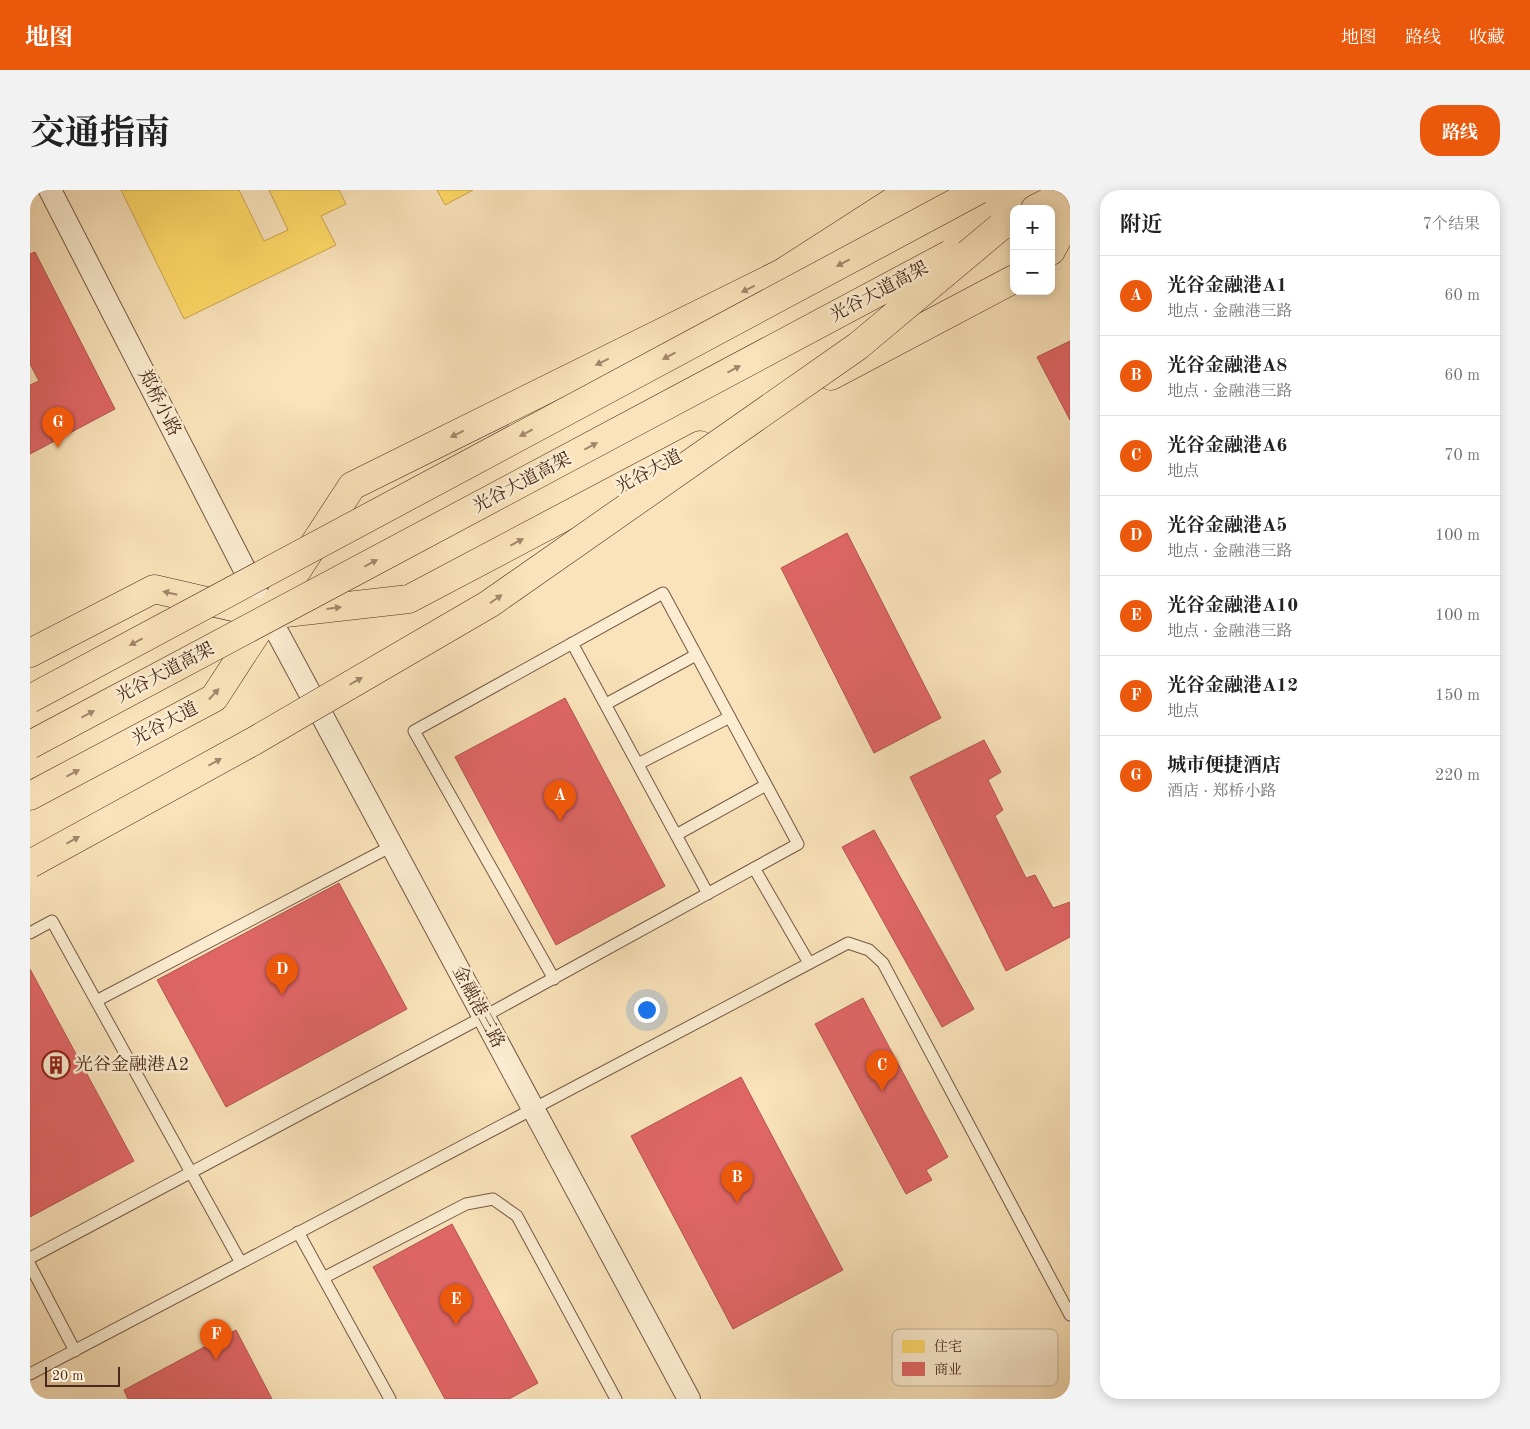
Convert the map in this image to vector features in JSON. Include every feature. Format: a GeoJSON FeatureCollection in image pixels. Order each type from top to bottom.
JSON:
{"type":"FeatureCollection","features":[{"type":"Feature","properties":{"kind":"main road"},"geometry":{"type":"LineString","coordinates":[[785,271],[911,190]]}},
{"type":"Feature","properties":{"kind":"main road","name":"光谷大道"},"geometry":{"type":"LineString","coordinates":[[30,796],[214,698],[352,486],[948,190]]}},
{"type":"Feature","properties":{"kind":"main road"},"geometry":{"type":"LineString","coordinates":[[30,699],[978,190]]}},
{"type":"Feature","properties":{"kind":"main road"},"geometry":{"type":"LineString","coordinates":[[1043,205],[1070,191]]}},
{"type":"Feature","properties":{"kind":"main road"},"geometry":{"type":"LineString","coordinates":[[1052,250],[1070,215]]}},
{"type":"Feature","properties":{"kind":"main road"},"geometry":{"type":"LineString","coordinates":[[30,864],[254,741],[490,604],[858,346],[1007,224]]}},
{"type":"Feature","properties":{"kind":"main road","name":"光谷大道高架"},"geometry":{"type":"LineString","coordinates":[[30,745],[1007,224]]}},
{"type":"Feature","properties":{"kind":"main road","name":"光谷大道"},"geometry":{"type":"LineString","coordinates":[[30,653],[154,589],[268,615],[409,599],[1010,281]]}},
{"type":"Feature","properties":{"kind":"street","name":"郑桥小路"},"geometry":{"type":"LineString","coordinates":[[50,190],[268,615]]}},
{"type":"Feature","properties":{"kind":"street","name":"金融港三路"},"geometry":{"type":"LineString","coordinates":[[268,615],[689,1399]]}},
{"type":"Feature","properties":{"kind":"lane"},"geometry":{"type":"LineString","coordinates":[[30,1258],[554,979],[798,844],[663,593],[414,731],[554,979]]}},
{"type":"Feature","properties":{"kind":"lane"},"geometry":{"type":"LineString","coordinates":[[572,643],[708,894]]}},
{"type":"Feature","properties":{"kind":"lane"},"geometry":{"type":"LineString","coordinates":[[606,704],[696,655]]}},
{"type":"Feature","properties":{"kind":"lane"},"geometry":{"type":"LineString","coordinates":[[638,764],[730,717]]}},
{"type":"Feature","properties":{"kind":"lane"},"geometry":{"type":"LineString","coordinates":[[676,835],[766,785]]}},
{"type":"Feature","properties":{"kind":"lane"},"geometry":{"type":"LineString","coordinates":[[96,1000],[392,846]]}},
{"type":"Feature","properties":{"kind":"lane"},"geometry":{"type":"LineString","coordinates":[[754,868],[809,963]]}},
{"type":"Feature","properties":{"kind":"lane"},"geometry":{"type":"LineString","coordinates":[[30,933],[52,921],[241,1262]]}},
{"type":"Feature","properties":{"kind":"lane"},"geometry":{"type":"LineString","coordinates":[[30,1374],[848,943],[868,950],[883,963],[1070,1315]]}},
{"type":"Feature","properties":{"kind":"lane"},"geometry":{"type":"LineString","coordinates":[[323,1278],[466,1204],[493,1199],[517,1216],[616,1399]]}},
{"type":"Feature","properties":{"kind":"lane"},"geometry":{"type":"LineString","coordinates":[[298,1232],[390,1399]]}},
{"type":"Feature","properties":{"kind":"lane"},"geometry":{"type":"LineString","coordinates":[[30,1265],[75,1351]]}},
{"type":"Feature","properties":{"kind":"building: 住宅"},"geometry":{"type":"Polygon","coordinates":[[[121,190],[239,190],[264,241],[288,230],[269,190],[339,190],[346,204],[321,216],[336,245],[184,319],[121,190]]]}},
{"type":"Feature","properties":{"kind":"building: 住宅"},"geometry":{"type":"Polygon","coordinates":[[[437,190],[473,190],[445,205],[437,190]]]}},
{"type":"Feature","properties":{"kind":"building: 商业"},"geometry":{"type":"Polygon","coordinates":[[[35,252],[115,409],[30,454],[30,385],[39,381],[30,364],[30,254],[35,252]]]}},
{"type":"Feature","properties":{"kind":"building: 商业"},"geometry":{"type":"Polygon","coordinates":[[[1070,341],[1070,420],[1037,357],[1070,341]]]}},
{"type":"Feature","properties":{"kind":"building: 商业"},"geometry":{"type":"Polygon","coordinates":[[[847,533],[941,718],[874,753],[781,568],[847,533]]]}},
{"type":"Feature","properties":{"kind":"building: 商业"},"geometry":{"type":"Polygon","coordinates":[[[565,698],[665,886],[556,945],[455,757],[565,698]]]}},
{"type":"Feature","properties":{"kind":"building: 商业"},"geometry":{"type":"Polygon","coordinates":[[[984,740],[1001,772],[988,780],[1003,810],[995,816],[1026,878],[1035,875],[1053,908],[1070,902],[1070,937],[1006,971],[910,777],[984,740]]]}},
{"type":"Feature","properties":{"kind":"building: 商业"},"geometry":{"type":"Polygon","coordinates":[[[874,830],[974,1009],[942,1027],[842,847],[874,830]]]}},
{"type":"Feature","properties":{"kind":"building: 商业"},"geometry":{"type":"Polygon","coordinates":[[[339,883],[407,1009],[226,1107],[157,980],[339,883]]]}},
{"type":"Feature","properties":{"kind":"building: 商业","name":"光谷金融港A2"},"geometry":{"type":"Polygon","coordinates":[[[30,969],[134,1161],[30,1217],[30,969]]]}},
{"type":"Feature","properties":{"kind":"building: 商业"},"geometry":{"type":"Polygon","coordinates":[[[863,998],[948,1157],[926,1170],[932,1180],[906,1194],[815,1024],[863,998]]]}},
{"type":"Feature","properties":{"kind":"building: 商业"},"geometry":{"type":"Polygon","coordinates":[[[741,1077],[843,1270],[733,1329],[631,1136],[741,1077]]]}},
{"type":"Feature","properties":{"kind":"building: 商业"},"geometry":{"type":"Polygon","coordinates":[[[452,1224],[538,1383],[509,1399],[445,1399],[373,1267],[452,1224]]]}},
{"type":"Feature","properties":{"kind":"building: 商业"},"geometry":{"type":"Polygon","coordinates":[[[236,1330],[272,1399],[128,1399],[124,1390],[236,1330]]]}},
{"type":"Feature","properties":{"kind":"place","name":"城市便捷酒店"},"geometry":{"type":"Point","coordinates":[58,448]}},
{"type":"Feature","properties":{"kind":"place","name":"光谷金融港A1"},"geometry":{"type":"Point","coordinates":[560,821]}},
{"type":"Feature","properties":{"kind":"place","name":"光谷金融港A5"},"geometry":{"type":"Point","coordinates":[282,995]}},
{"type":"Feature","properties":{"kind":"place","name":"光谷金融港A2"},"geometry":{"type":"Point","coordinates":[56,1065]}},
{"type":"Feature","properties":{"kind":"place","name":"光谷金融港A6"},"geometry":{"type":"Point","coordinates":[882,1091]}},
{"type":"Feature","properties":{"kind":"place","name":"光谷金融港A8"},"geometry":{"type":"Point","coordinates":[737,1203]}},
{"type":"Feature","properties":{"kind":"place","name":"光谷金融港A10"},"geometry":{"type":"Point","coordinates":[456,1325]}},
{"type":"Feature","properties":{"kind":"place","name":"光谷金融港A12"},"geometry":{"type":"Point","coordinates":[216,1360]}}]}
